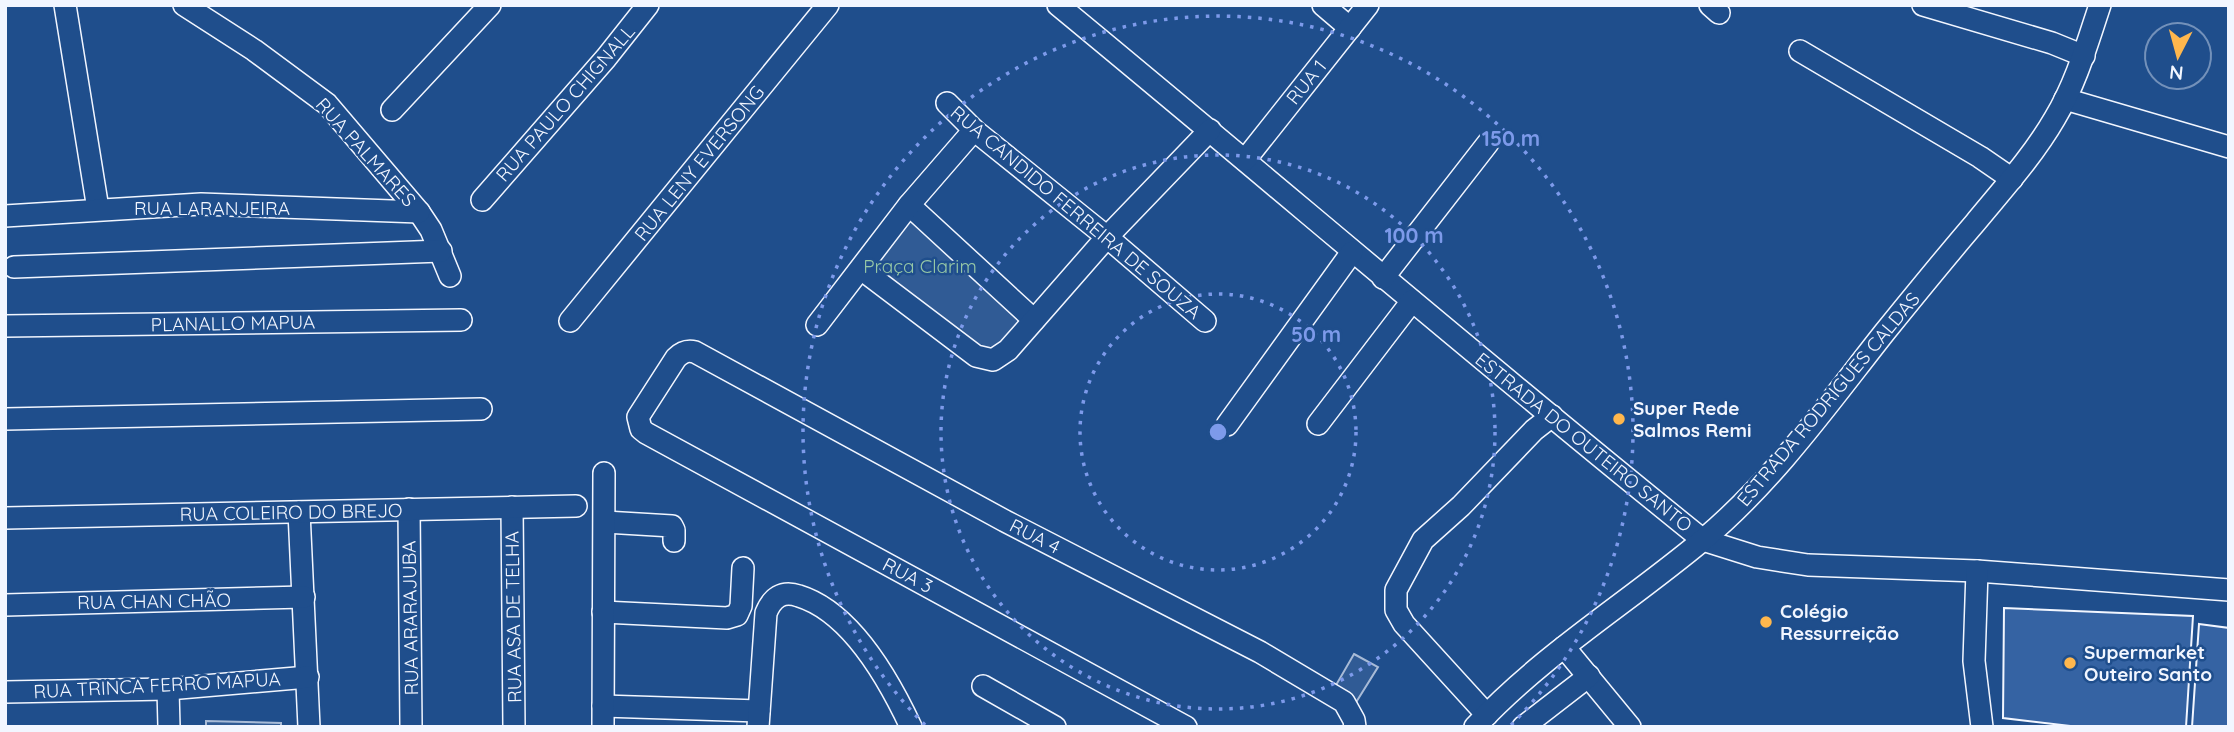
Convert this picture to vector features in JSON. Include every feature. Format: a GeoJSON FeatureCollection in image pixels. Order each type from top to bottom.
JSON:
{"type":"FeatureCollection","features":[{"type":"Feature","properties":{"kind":"street"},"geometry":{"type":"LineString","coordinates":[[65,5],[98,209]]}},
{"type":"Feature","properties":{"kind":"street","name":"RUA PALMARES"},"geometry":{"type":"LineString","coordinates":[[184,5],[254,50],[327,104],[419,212],[441,251],[450,276]]}},
{"type":"Feature","properties":{"kind":"street"},"geometry":{"type":"LineString","coordinates":[[393,110],[490,5]]}},
{"type":"Feature","properties":{"kind":"street","name":"RUA PAULO CHIGNALL"},"geometry":{"type":"LineString","coordinates":[[482,200],[606,58],[648,5]]}},
{"type":"Feature","properties":{"kind":"street","name":"RUA LENY EVERSONG"},"geometry":{"type":"LineString","coordinates":[[570,321],[828,5]]}},
{"type":"Feature","properties":{"kind":"street","name":"ESTRADA DO OUTEIRO SANTO"},"geometry":{"type":"LineString","coordinates":[[1058,5],[1383,278],[1703,540],[1757,557],[1808,565],[1977,571],[2229,590]]}},
{"type":"Feature","properties":{"kind":"street"},"geometry":{"type":"LineString","coordinates":[[1323,5],[1350,28]]}},
{"type":"Feature","properties":{"kind":"street","name":"RUA 1"},"geometry":{"type":"LineString","coordinates":[[1245,160],[1368,5]]}},
{"type":"Feature","properties":{"kind":"street"},"geometry":{"type":"LineString","coordinates":[[1923,5],[2084,55]]}},
{"type":"Feature","properties":{"kind":"street","name":"ESTRADA RODRIGUES CALDAS"},"geometry":{"type":"LineString","coordinates":[[1481,721],[1564,647],[1703,540],[1771,475],[1921,286],[2011,180],[2048,129],[2065,99],[2084,55],[2092,7]]}},
{"type":"Feature","properties":{"kind":"street"},"geometry":{"type":"LineString","coordinates":[[1800,51],[1980,157],[2011,180]]}},
{"type":"Feature","properties":{"kind":"street"},"geometry":{"type":"LineString","coordinates":[[2065,99],[2229,146]]}},
{"type":"Feature","properties":{"kind":"street","name":"RUA CANDIDO FERREIRA DE SOUZA"},"geometry":{"type":"LineString","coordinates":[[947,103],[974,130],[1107,237],[1205,321]]}},
{"type":"Feature","properties":{"kind":"street"},"geometry":{"type":"LineString","coordinates":[[817,325],[909,205],[974,130]]}},
{"type":"Feature","properties":{"kind":"street"},"geometry":{"type":"LineString","coordinates":[[861,269],[976,356],[987,361],[999,358],[1107,237],[1210,130]]}},
{"type":"Feature","properties":{"kind":"street"},"geometry":{"type":"LineString","coordinates":[[1383,278],[1488,143]]}},
{"type":"Feature","properties":{"kind":"street","name":"RUA LARANJEIRA"},"geometry":{"type":"LineString","coordinates":[[5,216],[201,204],[419,212]]}},
{"type":"Feature","properties":{"kind":"street"},"geometry":{"type":"LineString","coordinates":[[909,205],[1034,320]]}},
{"type":"Feature","properties":{"kind":"street"},"geometry":{"type":"LineString","coordinates":[[14,267],[441,251]]}},
{"type":"Feature","properties":{"kind":"street"},"geometry":{"type":"LineString","coordinates":[[1227,425],[1352,252]]}},
{"type":"Feature","properties":{"kind":"street"},"geometry":{"type":"LineString","coordinates":[[1318,424],[1412,301]]}},
{"type":"Feature","properties":{"kind":"street","name":"PLANALLO MAPUA"},"geometry":{"type":"LineString","coordinates":[[5,326],[461,320]]}},
{"type":"Feature","properties":{"kind":"street","name":"RUA 4"},"geometry":{"type":"LineString","coordinates":[[638,417],[681,353],[688,350],[703,355],[1005,521],[1260,652],[1344,702],[1354,719],[1355,727]]}},
{"type":"Feature","properties":{"kind":"street"},"geometry":{"type":"LineString","coordinates":[[5,419],[481,409]]}},
{"type":"Feature","properties":{"kind":"street"},"geometry":{"type":"LineString","coordinates":[[1481,721],[1404,624],[1396,610],[1396,590],[1423,540],[1461,506],[1534,430],[1552,416]]}},
{"type":"Feature","properties":{"kind":"street","name":"RUA 3"},"geometry":{"type":"LineString","coordinates":[[638,417],[641,429],[646,433],[1186,727]]}},
{"type":"Feature","properties":{"kind":"street"},"geometry":{"type":"LineString","coordinates":[[604,473],[603,507],[606,522],[603,716],[758,719],[766,613],[770,602],[779,595],[790,593],[802,596],[832,613],[852,631],[871,657],[911,727]]}},
{"type":"Feature","properties":{"kind":"street","name":"RUA COLEIRO DO BREJO"},"geometry":{"type":"LineString","coordinates":[[5,518],[576,506]]}},
{"type":"Feature","properties":{"kind":"street","name":"RUA ASA DE TELHA"},"geometry":{"type":"LineString","coordinates":[[512,508],[514,727]]}},
{"type":"Feature","properties":{"kind":"street","name":"RUA ARARAJUBA"},"geometry":{"type":"LineString","coordinates":[[409,509],[411,727]]}},
{"type":"Feature","properties":{"kind":"street"},"geometry":{"type":"LineString","coordinates":[[299,512],[309,727]]}},
{"type":"Feature","properties":{"kind":"street"},"geometry":{"type":"LineString","coordinates":[[606,522],[672,526],[674,541]]}},
{"type":"Feature","properties":{"kind":"street"},"geometry":{"type":"LineString","coordinates":[[603,612],[720,617],[737,615],[741,606],[743,568]]}},
{"type":"Feature","properties":{"kind":"street"},"geometry":{"type":"LineString","coordinates":[[1977,571],[1974,661],[1982,727]]}},
{"type":"Feature","properties":{"kind":"street","name":"RUA CHAN CHÃO"},"geometry":{"type":"LineString","coordinates":[[5,605],[304,597]]}},
{"type":"Feature","properties":{"kind":"street"},"geometry":{"type":"LineString","coordinates":[[1564,647],[1630,727]]}},
{"type":"Feature","properties":{"kind":"street"},"geometry":{"type":"LineString","coordinates":[[1523,727],[1589,676]]}},
{"type":"Feature","properties":{"kind":"street","name":"RUA TRINCA FERRO MAPUA"},"geometry":{"type":"LineString","coordinates":[[5,692],[168,688],[308,677]]}},
{"type":"Feature","properties":{"kind":"street"},"geometry":{"type":"LineString","coordinates":[[984,686],[1048,725]]}},
{"type":"Feature","properties":{"kind":"street"},"geometry":{"type":"LineString","coordinates":[[168,688],[169,727]]}},
{"type":"Feature","properties":{"kind":"shaded area","name":"Praça Clarim"},"geometry":{"type":"Polygon","coordinates":[[[909,205],[1034,320],[993,360],[861,269],[909,205]]]}},
{"type":"Feature","properties":{"kind":"shaded area"},"geometry":{"type":"Polygon","coordinates":[[[1354,654],[1378,667],[1355,704],[1332,692],[1354,654]]]}},
{"type":"Feature","properties":{"kind":"shaded area"},"geometry":{"type":"Polygon","coordinates":[[[206,721],[281,723],[281,727],[206,727],[206,721]]]}},
{"type":"Feature","properties":{"kind":"building"},"geometry":{"type":"Polygon","coordinates":[[[2004,608],[2193,616],[2186,727],[2079,727],[2003,718],[2004,608]]]}},
{"type":"Feature","properties":{"kind":"building"},"geometry":{"type":"Polygon","coordinates":[[[2199,624],[2229,628],[2229,727],[2192,727],[2199,624]]]}},
{"type":"Feature","properties":{"kind":"place","name":"Super Rede Salmos Remi"},"geometry":{"type":"Point","coordinates":[1619,419]}},
{"type":"Feature","properties":{"kind":"place","name":"Colégio Ressurreição"},"geometry":{"type":"Point","coordinates":[1766,622]}},
{"type":"Feature","properties":{"kind":"place","name":"Supermarket Outeiro Santo"},"geometry":{"type":"Point","coordinates":[2070,663]}}]}
